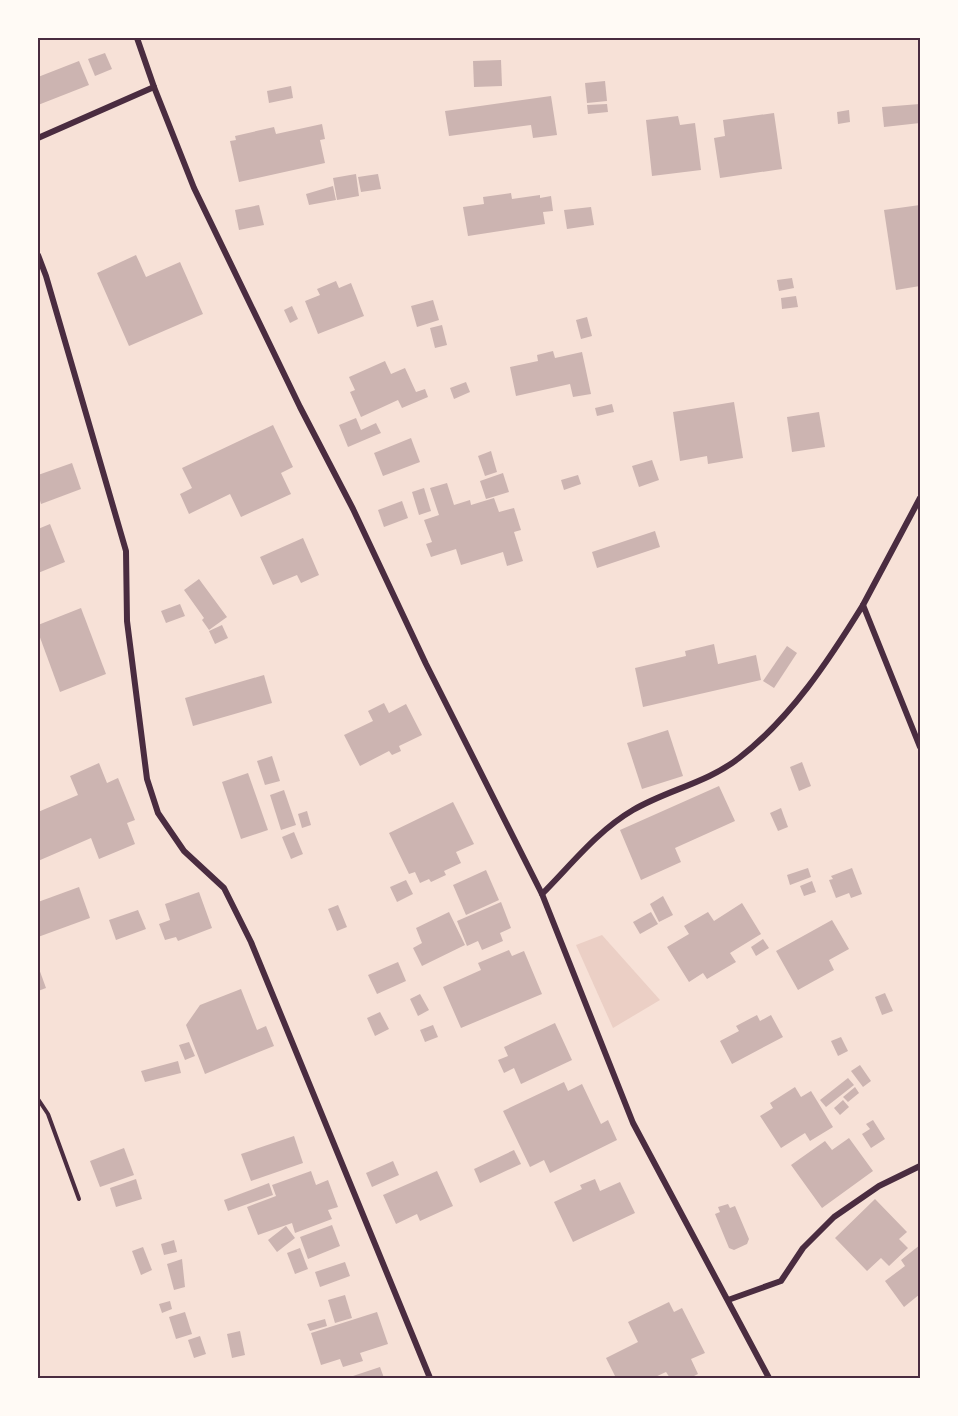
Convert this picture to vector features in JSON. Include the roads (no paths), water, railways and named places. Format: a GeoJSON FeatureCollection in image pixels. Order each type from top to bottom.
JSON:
{"type":"FeatureCollection","features":[{"type":"Feature","properties":{"kind":"street"},"geometry":{"type":"LineString","coordinates":[[137,38],[154,87],[195,188],[285,376],[542,894],[633,1123],[769,1378]]}},
{"type":"Feature","properties":{"kind":"street"},"geometry":{"type":"LineString","coordinates":[[38,138],[154,87]]}},
{"type":"Feature","properties":{"kind":"street"},"geometry":{"type":"LineString","coordinates":[[38,255],[126,551],[129,632],[147,779],[158,813],[184,851],[224,888],[251,942],[430,1378]]}},
{"type":"Feature","properties":{"kind":"street"},"geometry":{"type":"LineString","coordinates":[[542,894],[612,824],[635,809],[708,778],[753,746],[772,728],[834,652],[863,605],[921,498]]}},
{"type":"Feature","properties":{"kind":"street"},"geometry":{"type":"LineString","coordinates":[[863,605],[921,747]]}},
{"type":"Feature","properties":{"kind":"street"},"geometry":{"type":"LineString","coordinates":[[728,1300],[781,1281],[803,1248],[834,1216],[879,1186],[921,1166]]}}]}
